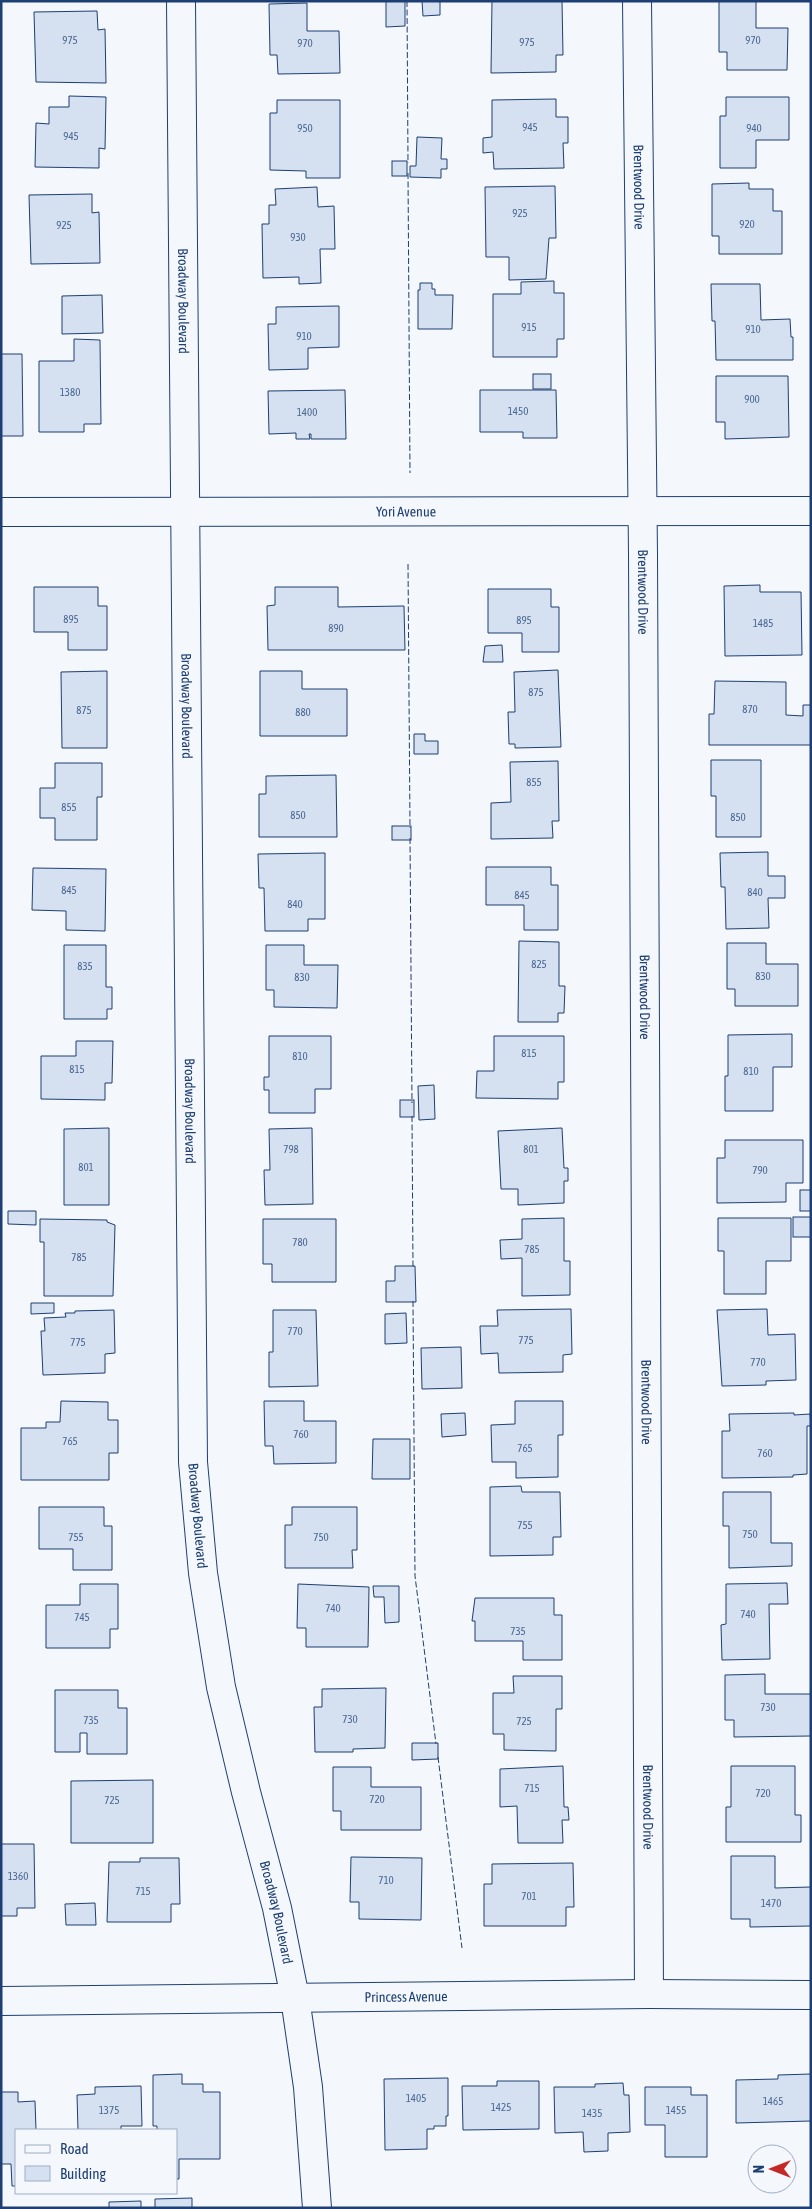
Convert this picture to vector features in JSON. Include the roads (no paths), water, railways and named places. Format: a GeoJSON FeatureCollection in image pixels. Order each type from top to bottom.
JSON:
{"type":"FeatureCollection","features":[{"type":"Feature","properties":{"kind":"street","name":"Broadway Boulevard"},"geometry":{"type":"LineString","coordinates":[[181,1],[193,1462],[203,1573],[221,1687],[246,1792],[277,1908],[295,1998],[308,2087],[316,2208]]}},
{"type":"Feature","properties":{"kind":"street","name":"Brentwood Drive"},"geometry":{"type":"LineString","coordinates":[[637,1],[643,512],[649,1994]]}},
{"type":"Feature","properties":{"kind":"street","name":"Yori Avenue"},"geometry":{"type":"LineString","coordinates":[[1,512],[811,511]]}},
{"type":"Feature","properties":{"kind":"street","name":"Princess Avenue"},"geometry":{"type":"LineString","coordinates":[[1,2000],[649,1994],[811,1995]]}}]}
